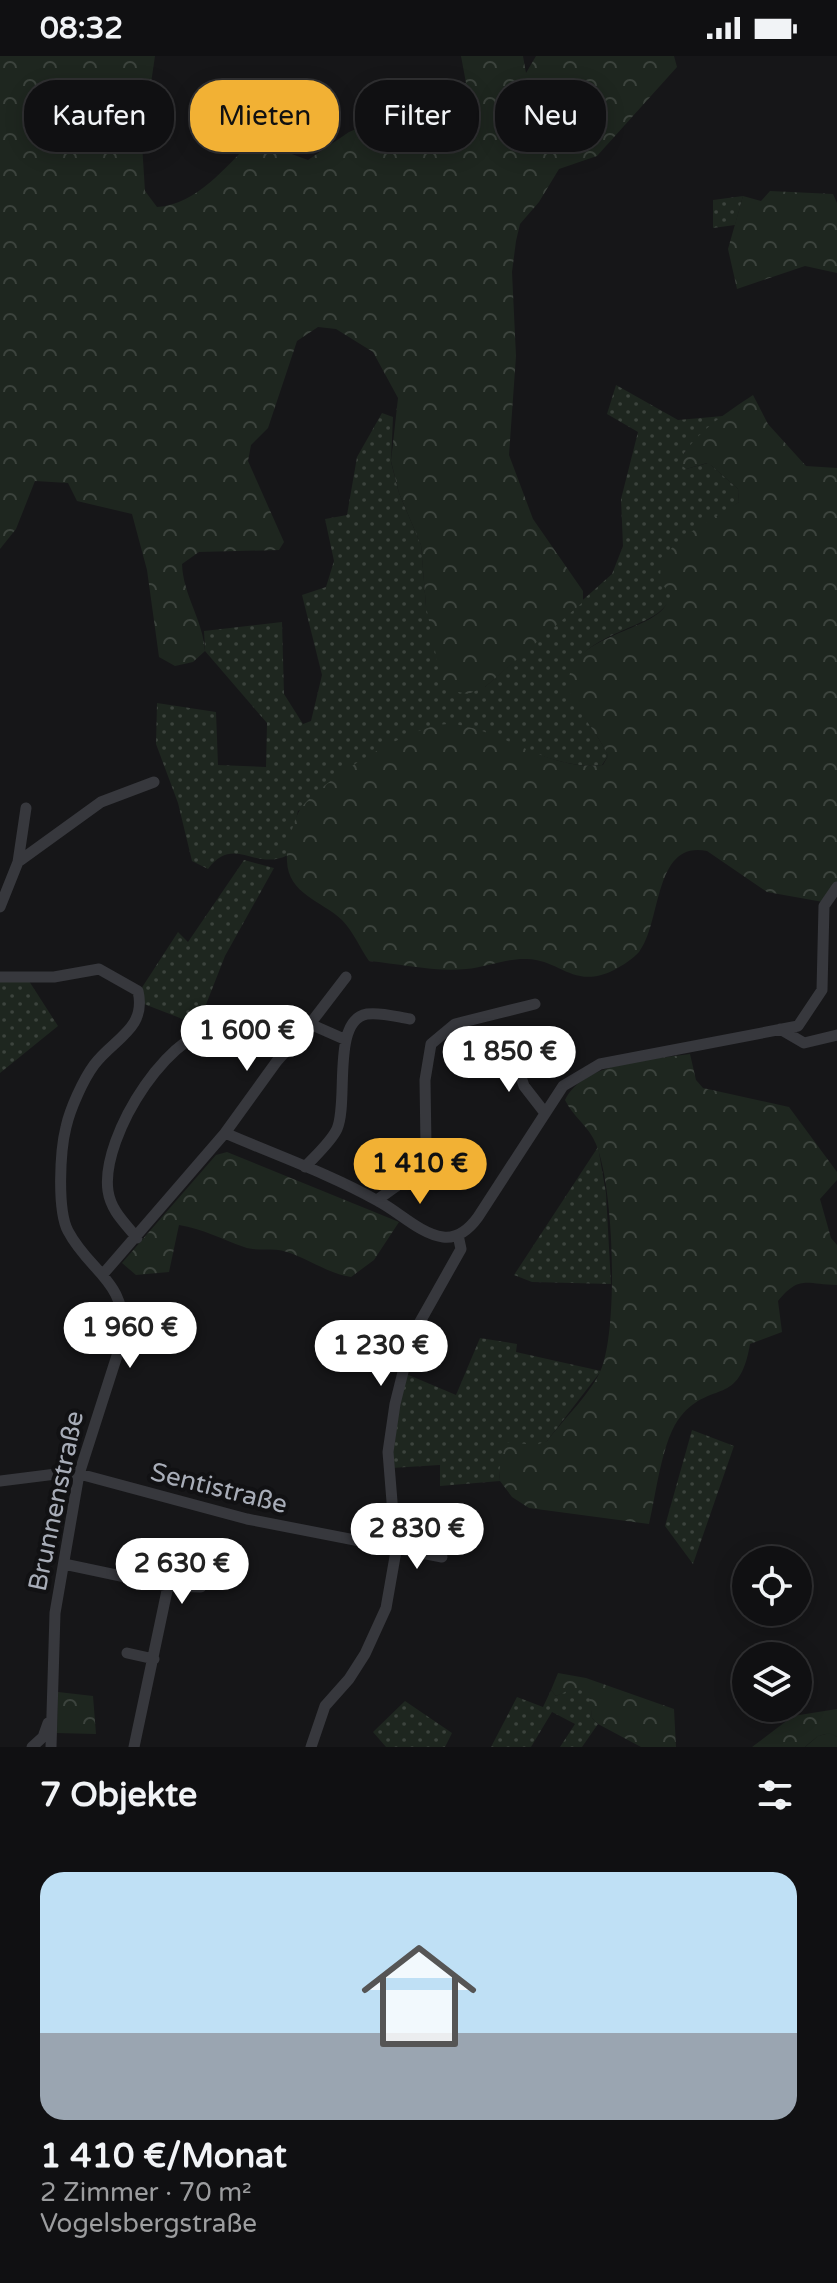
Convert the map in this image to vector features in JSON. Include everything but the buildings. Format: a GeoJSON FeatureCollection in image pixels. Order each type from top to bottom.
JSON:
{"type":"FeatureCollection","features":[{"type":"Feature","properties":{"kind":"street"},"geometry":{"type":"LineString","coordinates":[[18,862],[101,802],[154,782]]}},
{"type":"Feature","properties":{"kind":"street"},"geometry":{"type":"LineString","coordinates":[[0,907],[18,862],[26,808]]}},
{"type":"Feature","properties":{"kind":"street"},"geometry":{"type":"LineString","coordinates":[[225,1133],[377,1200],[424,1229],[443,1237],[458,1235],[469,1229],[478,1217],[563,1086],[600,1064],[798,1026],[822,990],[824,906],[837,887]]}},
{"type":"Feature","properties":{"kind":"street","name":"Brunnenstraße"},"geometry":{"type":"LineString","coordinates":[[0,977],[54,977],[99,969],[138,991],[142,1006],[132,1029],[94,1065],[66,1126],[62,1173],[65,1223],[70,1235],[119,1295],[123,1337],[79,1474],[55,1613],[51,1747]]}},
{"type":"Feature","properties":{"kind":"street"},"geometry":{"type":"LineString","coordinates":[[104,1273],[225,1133],[277,1061],[346,977]]}},
{"type":"Feature","properties":{"kind":"street"},"geometry":{"type":"LineString","coordinates":[[377,1200],[416,1172],[426,1146],[425,1080],[431,1044],[455,1024],[535,1004]]}},
{"type":"Feature","properties":{"kind":"street"},"geometry":{"type":"LineString","coordinates":[[137,1238],[115,1212],[108,1191],[108,1166],[135,1097],[157,1069],[183,1044],[221,1024],[232,1026],[240,1014]]}},
{"type":"Feature","properties":{"kind":"street"},"geometry":{"type":"LineString","coordinates":[[305,1167],[337,1130],[343,1098],[344,1039],[354,1019],[365,1014],[410,1019]]}},
{"type":"Feature","properties":{"kind":"street"},"geometry":{"type":"LineString","coordinates":[[310,1024],[344,1039]]}},
{"type":"Feature","properties":{"kind":"street"},"geometry":{"type":"LineString","coordinates":[[780,1029],[804,1043],[837,1035]]}},
{"type":"Feature","properties":{"kind":"street"},"geometry":{"type":"LineString","coordinates":[[513,1053],[524,1086],[545,1113]]}},
{"type":"Feature","properties":{"kind":"street"},"geometry":{"type":"LineString","coordinates":[[311,1747],[325,1706],[349,1679],[376,1631],[394,1577],[396,1551],[388,1452],[395,1404],[412,1336],[461,1249],[458,1235]]}},
{"type":"Feature","properties":{"kind":"street","name":"Sentistraße"},"geometry":{"type":"LineString","coordinates":[[0,1481],[63,1471],[180,1503],[396,1551],[442,1557]]}},
{"type":"Feature","properties":{"kind":"street"},"geometry":{"type":"LineString","coordinates":[[64,1564],[168,1586],[201,1587]]}},
{"type":"Feature","properties":{"kind":"street"},"geometry":{"type":"LineString","coordinates":[[134,1747],[168,1586]]}},
{"type":"Feature","properties":{"kind":"street"},"geometry":{"type":"LineString","coordinates":[[127,1653],[154,1659]]}},
{"type":"Feature","properties":{"kind":"street"},"geometry":{"type":"LineString","coordinates":[[32,1747],[43,1737],[51,1715]]}},
{"type":"Feature","properties":{"kind":"green space"},"geometry":{"type":"Polygon","coordinates":[[[0,56],[155,56],[151,80],[24,80],[24,152],[143,152],[145,191],[157,207],[172,205],[198,192],[241,152],[286,152],[308,160],[320,152],[339,152],[339,139],[355,129],[355,152],[479,152],[479,80],[465,80],[461,56],[523,56],[526,73],[536,56],[674,56],[677,67],[606,146],[606,80],[495,80],[495,152],[601,152],[559,169],[539,202],[520,224],[512,272],[516,356],[509,455],[533,519],[583,591],[583,602],[485,687],[468,694],[449,690],[440,675],[426,606],[421,545],[399,493],[391,461],[398,398],[373,352],[336,329],[318,327],[297,341],[268,428],[251,445],[248,461],[284,542],[279,550],[199,552],[182,564],[205,651],[193,662],[175,666],[159,657],[147,570],[132,514],[77,501],[68,483],[35,481],[16,529],[0,549],[0,56]]]}},
{"type":"Feature","properties":{"kind":"green space"},"geometry":{"type":"Polygon","coordinates":[[[770,191],[833,194],[837,203],[837,273],[805,266],[737,289],[728,249],[743,196],[761,201],[770,191]]]}},
{"type":"Feature","properties":{"kind":"green space"},"geometry":{"type":"Polygon","coordinates":[[[743,196],[735,225],[713,228],[713,200],[743,196]]]}},
{"type":"Feature","properties":{"kind":"green space"},"geometry":{"type":"Polygon","coordinates":[[[616,385],[678,420],[723,416],[684,453],[686,469],[708,463],[738,489],[739,502],[732,507],[686,580],[658,613],[602,640],[578,659],[572,672],[571,694],[608,756],[602,765],[565,763],[449,724],[298,811],[288,855],[265,859],[227,854],[208,869],[192,861],[178,803],[156,744],[157,703],[216,712],[218,765],[266,767],[267,723],[205,651],[204,631],[282,622],[284,694],[303,724],[311,721],[322,675],[302,595],[326,587],[334,561],[325,519],[347,515],[357,457],[382,413],[393,417],[391,462],[399,493],[421,545],[426,606],[485,687],[612,574],[623,546],[621,499],[638,432],[607,414],[616,385]]]}},
{"type":"Feature","properties":{"kind":"green space"},"geometry":{"type":"Polygon","coordinates":[[[753,395],[768,424],[806,466],[837,468],[837,881],[823,902],[767,892],[707,851],[690,851],[677,858],[668,870],[639,952],[621,966],[600,975],[578,976],[527,959],[454,970],[369,961],[342,920],[307,896],[289,872],[289,841],[301,808],[328,783],[371,754],[416,732],[436,726],[452,724],[471,728],[546,757],[583,765],[603,765],[608,756],[572,698],[570,676],[576,662],[587,651],[662,610],[672,597],[660,581],[661,558],[686,535],[739,502],[738,489],[712,466],[707,463],[686,469],[679,463],[702,433],[753,395]]]}},
{"type":"Feature","properties":{"kind":"green space"},"geometry":{"type":"Polygon","coordinates":[[[244,860],[274,868],[225,956],[198,1025],[144,1004],[141,989],[178,932],[188,942],[244,860]]]}},
{"type":"Feature","properties":{"kind":"green space"},"geometry":{"type":"Polygon","coordinates":[[[0,980],[29,981],[58,1026],[0,1073],[0,980]]]}},
{"type":"Feature","properties":{"kind":"green space"},"geometry":{"type":"Polygon","coordinates":[[[690,1054],[696,1080],[703,1088],[789,1107],[837,1172],[837,1180],[820,1199],[831,1238],[837,1245],[837,1285],[804,1283],[792,1287],[778,1301],[782,1332],[750,1344],[745,1364],[732,1385],[703,1398],[681,1416],[664,1452],[649,1524],[529,1508],[512,1497],[500,1481],[499,1471],[506,1442],[536,1445],[547,1441],[598,1376],[607,1347],[610,1320],[612,1256],[602,1164],[593,1138],[565,1100],[587,1077],[603,1070],[690,1054]]]}},
{"type":"Feature","properties":{"kind":"green space"},"geometry":{"type":"Polygon","coordinates":[[[598,1147],[606,1193],[611,1284],[532,1282],[514,1275],[598,1147]]]}},
{"type":"Feature","properties":{"kind":"green space"},"geometry":{"type":"Polygon","coordinates":[[[227,1152],[399,1222],[374,1260],[351,1277],[287,1252],[249,1248],[179,1225],[169,1272],[136,1275],[122,1263],[216,1155],[227,1152]]]}},
{"type":"Feature","properties":{"kind":"green space"},"geometry":{"type":"Polygon","coordinates":[[[480,1338],[517,1344],[516,1352],[601,1371],[547,1441],[499,1471],[500,1481],[440,1486],[440,1465],[391,1468],[404,1373],[456,1395],[480,1338]]]}},
{"type":"Feature","properties":{"kind":"green space"},"geometry":{"type":"Polygon","coordinates":[[[692,1430],[734,1446],[693,1564],[665,1526],[692,1430]]]}},
{"type":"Feature","properties":{"kind":"green space"},"geometry":{"type":"Polygon","coordinates":[[[558,1673],[586,1678],[674,1709],[676,1747],[641,1747],[598,1724],[592,1718],[589,1693],[574,1688],[556,1696],[551,1690],[558,1673]]]}},
{"type":"Feature","properties":{"kind":"green space"},"geometry":{"type":"Polygon","coordinates":[[[574,1687],[590,1693],[592,1718],[598,1724],[582,1747],[560,1747],[575,1724],[552,1712],[531,1747],[491,1747],[517,1697],[543,1707],[551,1690],[556,1696],[574,1687]]]}},
{"type":"Feature","properties":{"kind":"green space"},"geometry":{"type":"Polygon","coordinates":[[[58,1692],[93,1696],[96,1734],[57,1733],[58,1692]]]}},
{"type":"Feature","properties":{"kind":"green space"},"geometry":{"type":"Polygon","coordinates":[[[405,1701],[452,1733],[445,1747],[386,1747],[373,1732],[405,1701]]]}},
{"type":"Feature","properties":{"kind":"green space"},"geometry":{"type":"Polygon","coordinates":[[[837,1709],[837,1737],[824,1735],[805,1747],[752,1747],[785,1722],[812,1722],[812,1713],[837,1709]]]}},
{"type":"Feature","properties":{"kind":"green space"},"geometry":{"type":"Polygon","coordinates":[[[830,1733],[837,1737],[837,1747],[805,1747],[818,1736],[830,1733]]]}}]}
